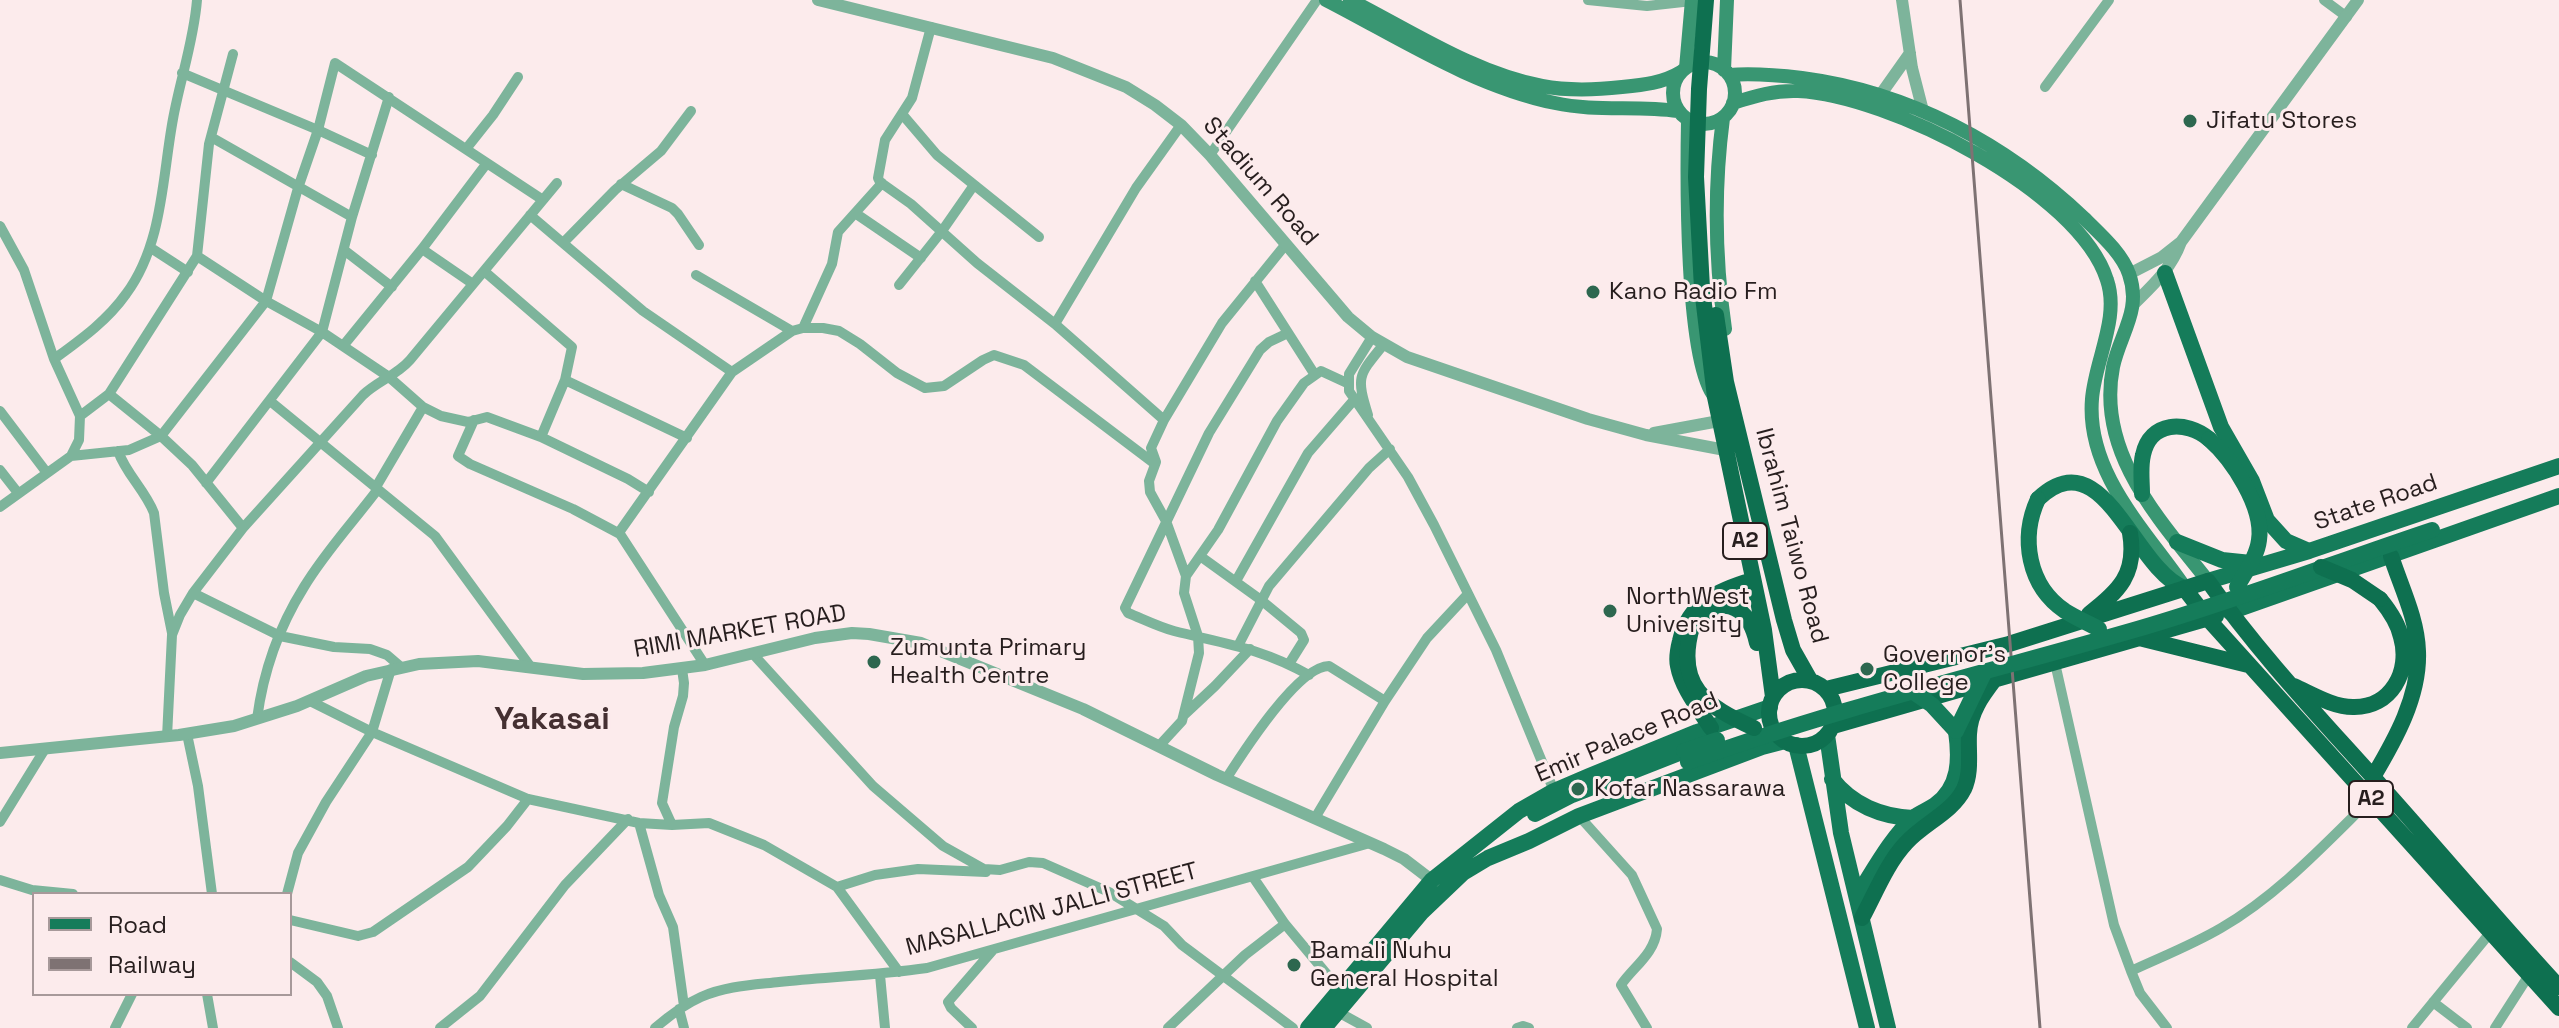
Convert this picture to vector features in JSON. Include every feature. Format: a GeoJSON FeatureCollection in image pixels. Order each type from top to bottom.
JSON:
{"type":"FeatureCollection","features":[{"type":"Feature","properties":{"kind":"highway","name":"A2"},"geometry":{"type":"LineString","coordinates":[[1697,0],[1699,89],[1696,177],[1718,388]]}},
{"type":"Feature","properties":{"kind":"highway","name":"A2"},"geometry":{"type":"LineString","coordinates":[[1707,287],[1708,133],[1715,0]]}},
{"type":"Feature","properties":{"kind":"highway","name":"Ibrahim Taiwo Road"},"geometry":{"type":"LineString","coordinates":[[1718,388],[1732,402],[1784,620],[1793,650],[1810,680]]}},
{"type":"Feature","properties":{"kind":"highway","name":"Ibrahim Taiwo Road"},"geometry":{"type":"LineString","coordinates":[[1718,388],[1719,421],[1753,580],[1772,702]]}},
{"type":"Feature","properties":{"kind":"highway"},"geometry":{"type":"LineString","coordinates":[[2076,623],[2121,587],[2130,566],[2130,533]]}},
{"type":"Feature","properties":{"kind":"highway"},"geometry":{"type":"LineString","coordinates":[[2373,777],[2406,714],[2417,673],[2418,649],[2412,615],[2391,556]]}},
{"type":"Feature","properties":{"kind":"highway"},"geometry":{"type":"LineString","coordinates":[[2290,684],[2341,706],[2353,707],[2364,706],[2386,696],[2399,681],[2403,661],[2401,636],[2380,599],[2352,580],[2321,567]]}},
{"type":"Feature","properties":{"kind":"highway"},"geometry":{"type":"LineString","coordinates":[[1711,728],[1687,688],[1677,664],[1681,635],[1688,620],[1707,599],[1753,580]]}},
{"type":"Feature","properties":{"kind":"highway","name":"A2"},"geometry":{"type":"LineString","coordinates":[[2208,581],[2290,684],[2559,987]]}},
{"type":"Feature","properties":{"kind":"highway"},"geometry":{"type":"LineString","coordinates":[[1826,689],[2009,644],[2208,581]]}},
{"type":"Feature","properties":{"kind":"highway","name":"A2"},"geometry":{"type":"LineString","coordinates":[[2184,588],[2208,619],[2559,1008]]}},
{"type":"Feature","properties":{"kind":"highway"},"geometry":{"type":"LineString","coordinates":[[1754,728],[1722,713],[1705,701],[1697,689],[1687,657],[1692,627],[1714,607],[1725,605],[1743,613],[1752,623],[1759,656],[1771,680]]}},
{"type":"Feature","properties":{"kind":"highway"},"geometry":{"type":"LineString","coordinates":[[1791,743],[1813,744],[1830,730],[1990,675],[2055,663],[2230,612]]}},
{"type":"Feature","properties":{"kind":"highway"},"geometry":{"type":"LineString","coordinates":[[2141,638],[2251,666]]}},
{"type":"Feature","properties":{"kind":"highway"},"geometry":{"type":"LineString","coordinates":[[1862,918],[1903,846],[1917,831],[1952,805],[1966,786],[1972,717],[1990,675]]}},
{"type":"Feature","properties":{"kind":"highway"},"geometry":{"type":"LineString","coordinates":[[1772,702],[1789,683],[1810,680],[1826,689],[1833,700],[1836,713],[1830,730]]}},
{"type":"Feature","properties":{"kind":"highway","name":"A2"},"geometry":{"type":"LineString","coordinates":[[1772,702],[1770,720],[1775,732],[1791,743]]}},
{"type":"Feature","properties":{"kind":"main road"},"geometry":{"type":"LineString","coordinates":[[1326,0],[1472,75],[1524,96],[1586,107],[1656,108],[1706,124],[1723,118],[1733,103],[1734,84],[1727,72],[1727,0]]}},
{"type":"Feature","properties":{"kind":"main road"},"geometry":{"type":"LineString","coordinates":[[1350,0],[1476,64],[1510,78],[1542,86],[1574,90],[1641,85],[1661,82],[1706,62],[1727,72],[1808,79],[1881,94],[1971,134],[2067,221],[2101,264],[2112,300],[2091,401],[2096,443],[2131,515],[2184,588]]}},
{"type":"Feature","properties":{"kind":"main road"},"geometry":{"type":"LineString","coordinates":[[1683,116],[1673,95],[1676,79],[1684,70],[1697,0]]}},
{"type":"Feature","properties":{"kind":"main road"},"geometry":{"type":"LineString","coordinates":[[1733,103],[1775,92],[1799,91],[1826,94],[1882,110],[1988,152],[2069,204],[2118,255],[2129,274],[2134,304],[2113,370],[2112,397],[2118,444],[2142,494],[2208,581]]}},
{"type":"Feature","properties":{"kind":"main road","name":"Ibrahim Taiwo Road"},"geometry":{"type":"LineString","coordinates":[[1683,116],[1693,303],[1706,385],[1718,388]]}},
{"type":"Feature","properties":{"kind":"main road","name":"Ibrahim Taiwo Road"},"geometry":{"type":"LineString","coordinates":[[1723,118],[1719,145],[1718,254],[1732,402]]}},
{"type":"Feature","properties":{"kind":"main road"},"geometry":{"type":"LineString","coordinates":[[2165,273],[2221,427],[2252,481],[2267,520],[2286,541],[2309,551]]}},
{"type":"Feature","properties":{"kind":"main road"},"geometry":{"type":"LineString","coordinates":[[2142,494],[2143,453],[2154,434],[2162,429],[2181,425],[2192,428],[2218,447],[2249,494],[2259,528],[2254,555],[2237,587]]}},
{"type":"Feature","properties":{"kind":"main road","name":"State Road"},"geometry":{"type":"LineString","coordinates":[[2208,581],[2309,551],[2559,466]]}},
{"type":"Feature","properties":{"kind":"main road"},"geometry":{"type":"LineString","coordinates":[[1686,757],[1912,691],[1990,675],[2184,615],[2431,526],[2559,473]]}},
{"type":"Feature","properties":{"kind":"main road"},"geometry":{"type":"LineString","coordinates":[[2099,629],[2065,611],[2042,589],[2034,575],[2028,542],[2032,510],[2038,499],[2054,485],[2065,482],[2089,485],[2101,493],[2168,578],[2184,588]]}},
{"type":"Feature","properties":{"kind":"main road"},"geometry":{"type":"LineString","coordinates":[[1481,854],[1602,795],[1754,728],[1808,710],[2099,629],[2431,526],[2559,490]]}},
{"type":"Feature","properties":{"kind":"main road"},"geometry":{"type":"LineString","coordinates":[[2230,612],[2559,496]]}},
{"type":"Feature","properties":{"kind":"main road"},"geometry":{"type":"LineString","coordinates":[[2177,542],[2222,560],[2240,564],[2269,563]]}},
{"type":"Feature","properties":{"kind":"main road"},"geometry":{"type":"LineString","coordinates":[[1857,896],[1893,841],[1913,818],[1940,801],[1955,779],[1959,762],[1956,731],[1990,675]]}},
{"type":"Feature","properties":{"kind":"main road"},"geometry":{"type":"LineString","coordinates":[[1912,691],[1932,705],[1956,731]]}},
{"type":"Feature","properties":{"kind":"main road","name":"Emir Palace Road"},"geometry":{"type":"LineString","coordinates":[[1481,854],[1496,827],[1554,791],[1772,702]]}},
{"type":"Feature","properties":{"kind":"main road"},"geometry":{"type":"LineString","coordinates":[[1830,730],[1832,779],[1841,833],[1888,1028]]}},
{"type":"Feature","properties":{"kind":"main road"},"geometry":{"type":"LineString","coordinates":[[1791,743],[1867,1028]]}},
{"type":"Feature","properties":{"kind":"main road","name":"Emir Palace Road"},"geometry":{"type":"LineString","coordinates":[[1308,1028],[1438,885],[1481,854],[1529,841],[1579,816],[1762,747],[1791,743]]}},
{"type":"Feature","properties":{"kind":"main road"},"geometry":{"type":"LineString","coordinates":[[1832,779],[1846,794],[1877,812],[1913,818]]}},
{"type":"Feature","properties":{"kind":"main road","name":"Emir Palace Road"},"geometry":{"type":"LineString","coordinates":[[1324,1028],[1438,885]]}},
{"type":"Feature","properties":{"kind":"street"},"geometry":{"type":"LineString","coordinates":[[54,359],[110,313],[133,283],[151,248],[197,0]]}},
{"type":"Feature","properties":{"kind":"street","name":"Stadium Road"},"geometry":{"type":"LineString","coordinates":[[818,0],[1040,54],[1126,87],[1181,125],[1348,317],[1378,340],[1407,357],[1569,413],[1646,435],[1725,450]]}},
{"type":"Feature","properties":{"kind":"street"},"geometry":{"type":"LineString","coordinates":[[1210,155],[1317,0]]}},
{"type":"Feature","properties":{"kind":"street"},"geometry":{"type":"LineString","coordinates":[[1588,0],[1647,6],[1697,0]]}},
{"type":"Feature","properties":{"kind":"street"},"geometry":{"type":"LineString","coordinates":[[1902,0],[1923,111]]}},
{"type":"Feature","properties":{"kind":"street"},"geometry":{"type":"LineString","coordinates":[[2045,87],[2109,0]]}},
{"type":"Feature","properties":{"kind":"street"},"geometry":{"type":"LineString","coordinates":[[2324,0],[2347,17]]}},
{"type":"Feature","properties":{"kind":"street"},"geometry":{"type":"LineString","coordinates":[[2134,304],[2165,273],[2181,242],[2358,0]]}},
{"type":"Feature","properties":{"kind":"street"},"geometry":{"type":"LineString","coordinates":[[931,27],[912,98],[885,140],[878,178],[977,263],[1055,324],[1164,420]]}},
{"type":"Feature","properties":{"kind":"street"},"geometry":{"type":"LineString","coordinates":[[1881,94],[1910,53]]}},
{"type":"Feature","properties":{"kind":"street"},"geometry":{"type":"LineString","coordinates":[[80,416],[109,394],[197,256],[211,137],[233,54]]}},
{"type":"Feature","properties":{"kind":"street"},"geometry":{"type":"LineString","coordinates":[[71,456],[129,450],[161,436],[266,301],[335,63],[543,200]]}},
{"type":"Feature","properties":{"kind":"street"},"geometry":{"type":"LineString","coordinates":[[182,73],[372,155]]}},
{"type":"Feature","properties":{"kind":"street"},"geometry":{"type":"LineString","coordinates":[[466,149],[518,77]]}},
{"type":"Feature","properties":{"kind":"street"},"geometry":{"type":"LineString","coordinates":[[206,483],[322,332],[352,217],[389,97]]}},
{"type":"Feature","properties":{"kind":"street"},"geometry":{"type":"LineString","coordinates":[[563,243],[621,184],[661,151],[691,111]]}},
{"type":"Feature","properties":{"kind":"street"},"geometry":{"type":"LineString","coordinates":[[902,114],[927,145],[1039,237]]}},
{"type":"Feature","properties":{"kind":"street"},"geometry":{"type":"LineString","coordinates":[[1055,324],[1136,188],[1181,125]]}},
{"type":"Feature","properties":{"kind":"street"},"geometry":{"type":"LineString","coordinates":[[211,137],[352,217]]}},
{"type":"Feature","properties":{"kind":"street"},"geometry":{"type":"LineString","coordinates":[[343,346],[487,163]]}},
{"type":"Feature","properties":{"kind":"street"},"geometry":{"type":"LineString","coordinates":[[172,635],[193,593],[243,528],[372,386],[398,372],[410,360],[557,183]]}},
{"type":"Feature","properties":{"kind":"street"},"geometry":{"type":"LineString","coordinates":[[620,534],[732,372],[798,329],[832,264],[838,232],[882,183]]}},
{"type":"Feature","properties":{"kind":"street"},"geometry":{"type":"LineString","coordinates":[[621,184],[672,208],[699,245]]}},
{"type":"Feature","properties":{"kind":"street"},"geometry":{"type":"LineString","coordinates":[[899,285],[974,185]]}},
{"type":"Feature","properties":{"kind":"street"},"geometry":{"type":"LineString","coordinates":[[855,213],[921,258]]}},
{"type":"Feature","properties":{"kind":"street"},"geometry":{"type":"LineString","coordinates":[[530,215],[643,311],[732,372]]}},
{"type":"Feature","properties":{"kind":"street"},"geometry":{"type":"LineString","coordinates":[[0,226],[24,270],[54,359],[80,416],[79,440],[71,456],[0,507]]}},
{"type":"Feature","properties":{"kind":"street"},"geometry":{"type":"LineString","coordinates":[[2129,274],[2162,257],[2181,242]]}},
{"type":"Feature","properties":{"kind":"street"},"geometry":{"type":"LineString","coordinates":[[1159,746],[1178,727],[1184,715],[1199,653],[1198,636],[1184,593],[1186,576],[1166,521],[1148,486],[1155,464],[1151,448],[1164,420],[1222,323],[1286,244]]}},
{"type":"Feature","properties":{"kind":"street"},"geometry":{"type":"LineString","coordinates":[[151,248],[188,272]]}},
{"type":"Feature","properties":{"kind":"street"},"geometry":{"type":"LineString","coordinates":[[422,249],[473,284]]}},
{"type":"Feature","properties":{"kind":"street"},"geometry":{"type":"LineString","coordinates":[[344,250],[392,287]]}},
{"type":"Feature","properties":{"kind":"street"},"geometry":{"type":"LineString","coordinates":[[197,256],[343,346],[389,377],[423,407],[441,416],[468,422],[487,417],[541,437],[649,492]]}},
{"type":"Feature","properties":{"kind":"street"},"geometry":{"type":"LineString","coordinates":[[484,271],[572,347],[565,380],[541,437]]}},
{"type":"Feature","properties":{"kind":"street"},"geometry":{"type":"LineString","coordinates":[[696,275],[798,329],[839,331],[897,373],[925,388],[944,386],[989,356],[1024,365],[1155,464]]}},
{"type":"Feature","properties":{"kind":"street"},"geometry":{"type":"LineString","coordinates":[[1255,281],[1315,375]]}},
{"type":"Feature","properties":{"kind":"street"},"geometry":{"type":"LineString","coordinates":[[1288,333],[1269,342],[1251,362],[1209,433],[1125,608],[1128,613],[1172,631],[1250,649],[1309,675]]}},
{"type":"Feature","properties":{"kind":"street"},"geometry":{"type":"LineString","coordinates":[[1378,340],[1353,366],[1347,383],[1353,401],[1390,449],[1421,501],[1496,650],[1554,791]]}},
{"type":"Feature","properties":{"kind":"street"},"geometry":{"type":"LineString","coordinates":[[1370,421],[1360,393],[1361,375],[1378,340]]}},
{"type":"Feature","properties":{"kind":"street"},"geometry":{"type":"LineString","coordinates":[[1186,576],[1218,530],[1277,421],[1304,383],[1321,371],[1347,383]]}},
{"type":"Feature","properties":{"kind":"street"},"geometry":{"type":"LineString","coordinates":[[565,380],[687,438]]}},
{"type":"Feature","properties":{"kind":"street"},"geometry":{"type":"LineString","coordinates":[[109,394],[192,465],[243,528]]}},
{"type":"Feature","properties":{"kind":"street"},"geometry":{"type":"LineString","coordinates":[[270,401],[435,536],[530,666]]}},
{"type":"Feature","properties":{"kind":"street"},"geometry":{"type":"LineString","coordinates":[[1236,581],[1308,453],[1353,401]]}},
{"type":"Feature","properties":{"kind":"street"},"geometry":{"type":"LineString","coordinates":[[257,719],[261,684],[304,587],[377,488],[423,407]]}},
{"type":"Feature","properties":{"kind":"street"},"geometry":{"type":"LineString","coordinates":[[0,411],[47,473]]}},
{"type":"Feature","properties":{"kind":"street"},"geometry":{"type":"LineString","coordinates":[[474,420],[458,456],[620,534],[705,665]]}},
{"type":"Feature","properties":{"kind":"street","name":"Stadium Road"},"geometry":{"type":"LineString","coordinates":[[1646,435],[1719,421]]}},
{"type":"Feature","properties":{"kind":"street"},"geometry":{"type":"LineString","coordinates":[[1238,646],[1261,600],[1287,562],[1369,468],[1390,449]]}},
{"type":"Feature","properties":{"kind":"street"},"geometry":{"type":"LineString","coordinates":[[118,451],[121,462],[154,513],[172,635],[167,737]]}},
{"type":"Feature","properties":{"kind":"street"},"geometry":{"type":"LineString","coordinates":[[0,470],[18,493]]}},
{"type":"Feature","properties":{"kind":"street"},"geometry":{"type":"LineString","coordinates":[[1200,556],[1261,600],[1304,637],[1289,664]]}},
{"type":"Feature","properties":{"kind":"street"},"geometry":{"type":"LineString","coordinates":[[193,593],[280,636],[334,647],[370,649],[387,655],[396,668],[372,732],[326,802],[298,853],[288,892]]}},
{"type":"Feature","properties":{"kind":"street"},"geometry":{"type":"LineString","coordinates":[[1315,818],[1427,638],[1468,594]]}},
{"type":"Feature","properties":{"kind":"street","name":"RIMI MARKET ROAD"},"geometry":{"type":"LineString","coordinates":[[0,753],[167,737],[234,726],[310,701],[343,684],[396,668],[449,660],[503,662],[601,675],[682,669],[834,635],[869,634],[921,643],[1083,709],[1226,779],[1404,859],[1438,885]]}},
{"type":"Feature","properties":{"kind":"street"},"geometry":{"type":"LineString","coordinates":[[1184,715],[1250,649]]}},
{"type":"Feature","properties":{"kind":"street"},"geometry":{"type":"LineString","coordinates":[[753,654],[873,786],[910,820],[943,846],[974,864],[984,869],[1000,870]]}},
{"type":"Feature","properties":{"kind":"street"},"geometry":{"type":"LineString","coordinates":[[2055,663],[2114,925],[2140,993],[2167,1028]]}},
{"type":"Feature","properties":{"kind":"street"},"geometry":{"type":"LineString","coordinates":[[1226,779],[1268,717],[1322,666],[1329,666],[1385,701]]}},
{"type":"Feature","properties":{"kind":"street"},"geometry":{"type":"LineString","coordinates":[[672,825],[662,803],[674,727],[683,696],[682,669]]}},
{"type":"Feature","properties":{"kind":"street"},"geometry":{"type":"LineString","coordinates":[[310,701],[372,732],[528,799],[634,821],[672,825],[709,823],[764,845],[837,887],[899,972]]}},
{"type":"Feature","properties":{"kind":"street"},"geometry":{"type":"LineString","coordinates":[[187,734],[198,786],[212,892]]}},
{"type":"Feature","properties":{"kind":"street"},"geometry":{"type":"LineString","coordinates":[[0,822],[45,749]]}},
{"type":"Feature","properties":{"kind":"street"},"geometry":{"type":"LineString","coordinates":[[292,920],[358,936],[373,932],[468,867],[528,799]]}},
{"type":"Feature","properties":{"kind":"street"},"geometry":{"type":"LineString","coordinates":[[2131,971],[2222,928],[2269,895],[2371,799]]}},
{"type":"Feature","properties":{"kind":"street"},"geometry":{"type":"LineString","coordinates":[[1579,816],[1632,875],[1657,929],[1647,956],[1621,985],[1647,1028]]}},
{"type":"Feature","properties":{"kind":"street"},"geometry":{"type":"LineString","coordinates":[[634,821],[673,927],[684,1028]]}},
{"type":"Feature","properties":{"kind":"street"},"geometry":{"type":"LineString","coordinates":[[440,1028],[480,996],[565,885],[634,821]]}},
{"type":"Feature","properties":{"kind":"street","name":"MASALLACIN JALLI STREET"},"geometry":{"type":"LineString","coordinates":[[655,1028],[681,1007],[731,987],[880,975],[927,968],[1370,843]]}},
{"type":"Feature","properties":{"kind":"street"},"geometry":{"type":"LineString","coordinates":[[837,887],[875,875],[918,869],[968,873],[1000,870],[1029,862],[1043,863],[1136,907],[1293,1028]]}},
{"type":"Feature","properties":{"kind":"street"},"geometry":{"type":"LineString","coordinates":[[1253,877],[1285,924],[1340,990]]}},
{"type":"Feature","properties":{"kind":"street"},"geometry":{"type":"LineString","coordinates":[[0,880],[32,890],[52,892]]}},
{"type":"Feature","properties":{"kind":"street"},"geometry":{"type":"LineString","coordinates":[[1168,1028],[1285,924]]}},
{"type":"Feature","properties":{"kind":"street"},"geometry":{"type":"LineString","coordinates":[[2412,1028],[2490,933]]}},
{"type":"Feature","properties":{"kind":"street"},"geometry":{"type":"LineString","coordinates":[[969,1027],[948,1002],[994,949]]}},
{"type":"Feature","properties":{"kind":"street"},"geometry":{"type":"LineString","coordinates":[[292,963],[317,982],[327,996],[338,1028]]}},
{"type":"Feature","properties":{"kind":"street"},"geometry":{"type":"LineString","coordinates":[[880,975],[885,1028]]}},
{"type":"Feature","properties":{"kind":"street"},"geometry":{"type":"LineString","coordinates":[[2495,1028],[2529,975]]}},
{"type":"Feature","properties":{"kind":"street"},"geometry":{"type":"LineString","coordinates":[[115,1028],[131,996]]}},
{"type":"Feature","properties":{"kind":"street"},"geometry":{"type":"LineString","coordinates":[[207,996],[213,1028]]}},
{"type":"Feature","properties":{"kind":"street"},"geometry":{"type":"LineString","coordinates":[[2433,1002],[2467,1028]]}},
{"type":"Feature","properties":{"kind":"street"},"geometry":{"type":"LineString","coordinates":[[1338,1012],[1367,1028]]}},
{"type":"Feature","properties":{"kind":"street"},"geometry":{"type":"LineString","coordinates":[[1517,1028],[1529,1028]]}},
{"type":"Feature","properties":{"kind":"railway"},"geometry":{"type":"LineString","coordinates":[[1960,0],[2040,1028]]}},
{"type":"Feature","properties":{"kind":"place","name":"Jifatu Stores"},"geometry":{"type":"Point","coordinates":[2190,121]}},
{"type":"Feature","properties":{"kind":"place","name":"Kano Radio Fm"},"geometry":{"type":"Point","coordinates":[1593,292]}},
{"type":"Feature","properties":{"kind":"place","name":"NorthWest University"},"geometry":{"type":"Point","coordinates":[1610,611]}},
{"type":"Feature","properties":{"kind":"place","name":"Zumunta Primary Health Centre"},"geometry":{"type":"Point","coordinates":[874,662]}},
{"type":"Feature","properties":{"kind":"place","name":"Governor's College"},"geometry":{"type":"Point","coordinates":[1867,669]}},
{"type":"Feature","properties":{"kind":"place","name":"Kofar Nassarawa"},"geometry":{"type":"Point","coordinates":[1578,789]}},
{"type":"Feature","properties":{"kind":"place","name":"Bamali Nuhu General Hospital"},"geometry":{"type":"Point","coordinates":[1294,965]}},
{"type":"Feature","properties":{"kind":"district","name":"Yakasai"},"geometry":{"type":"Point","coordinates":[552,720]}}]}
